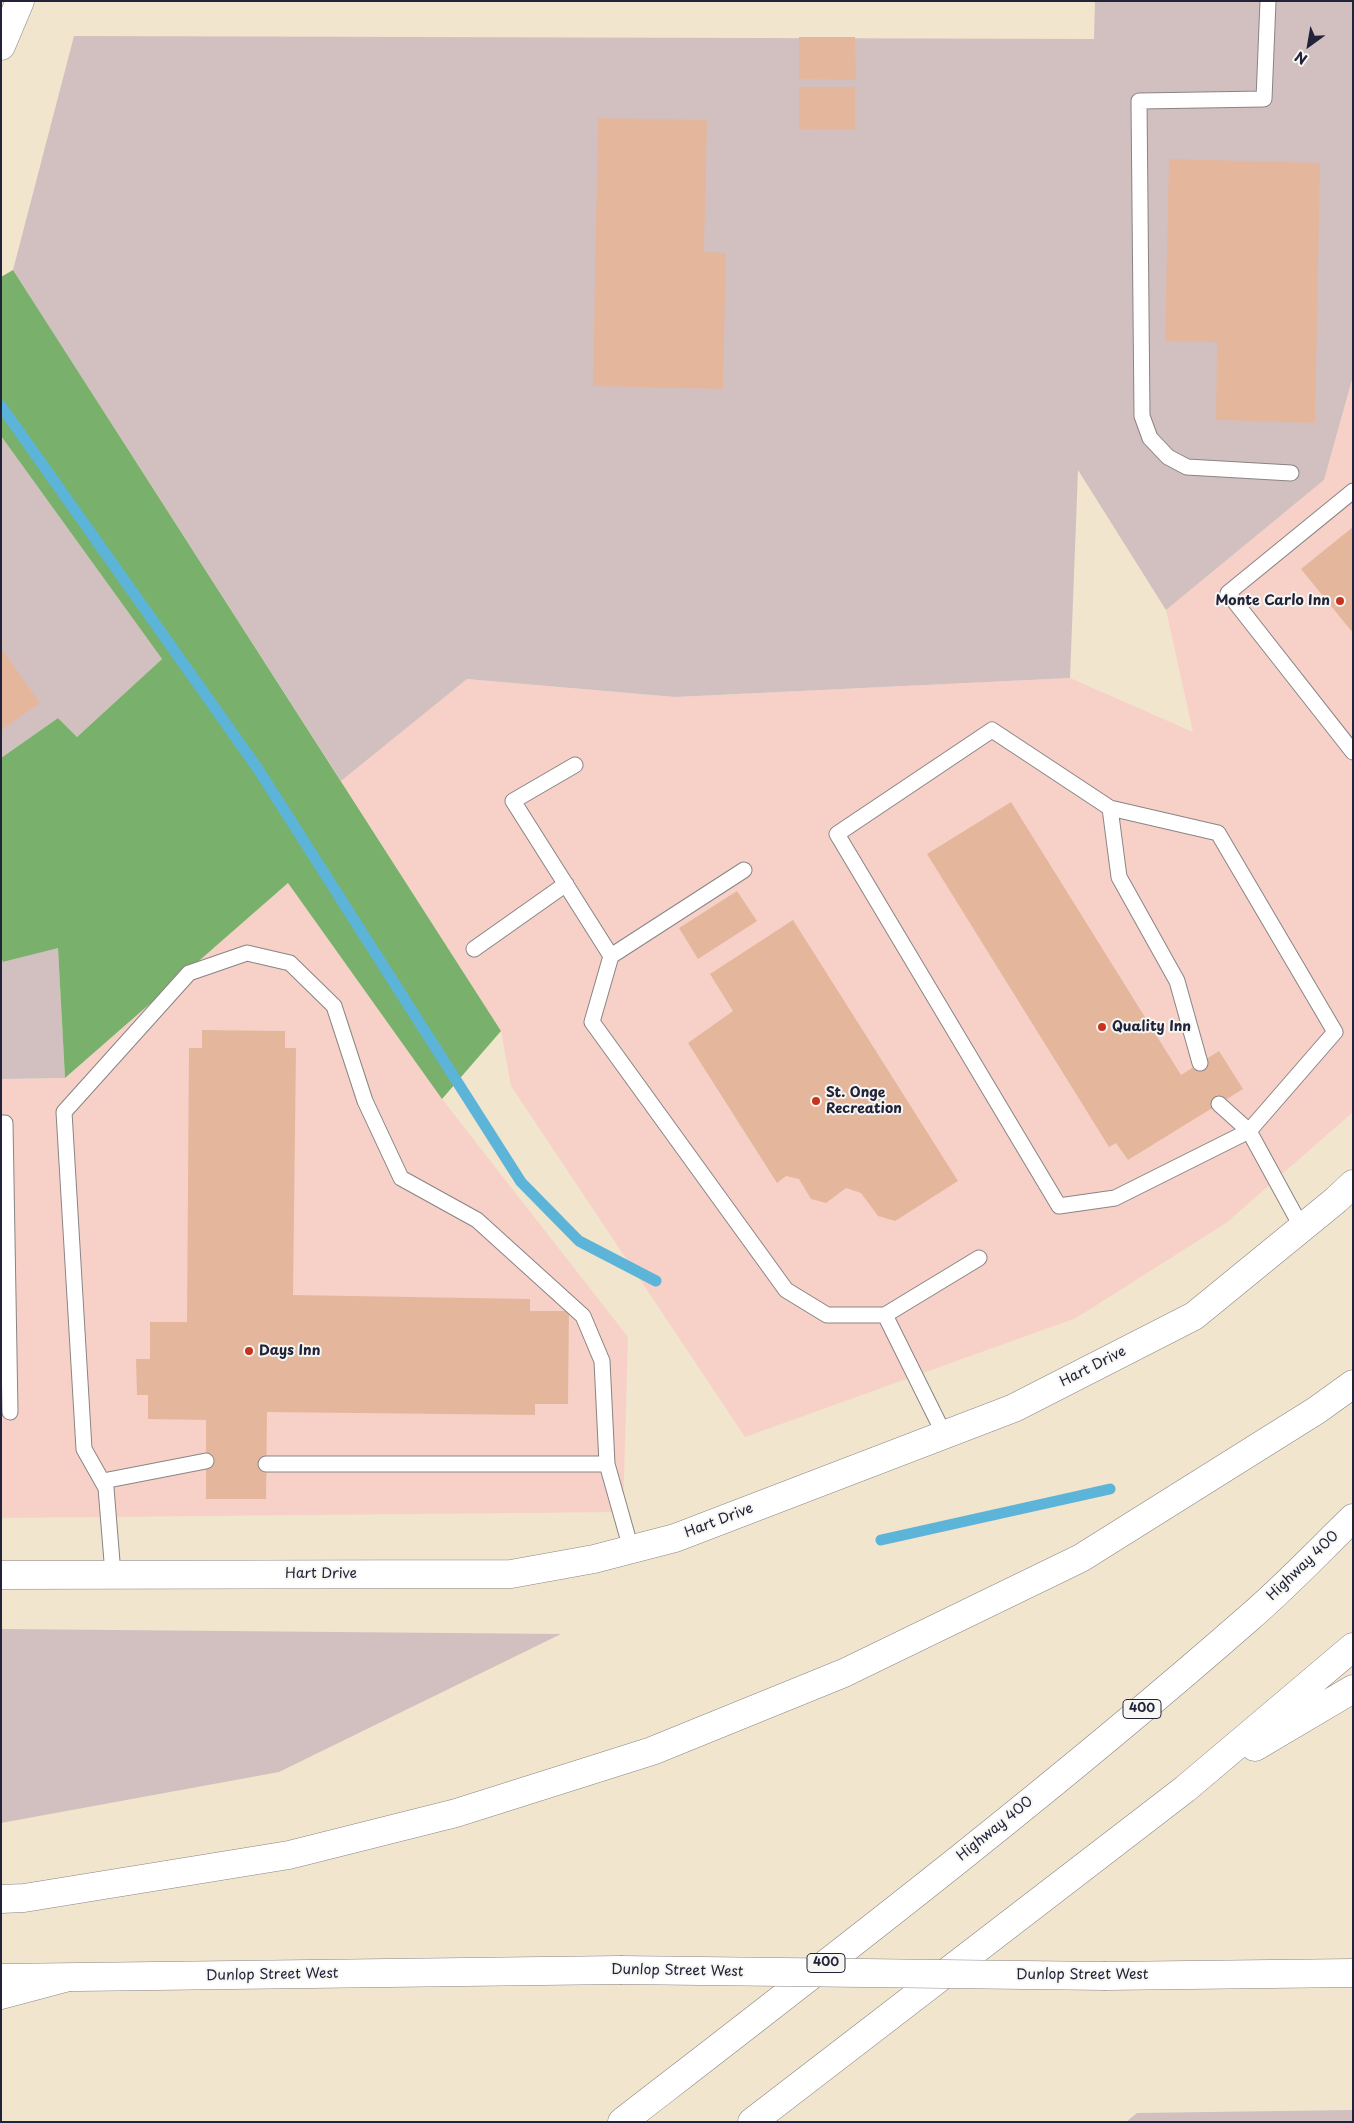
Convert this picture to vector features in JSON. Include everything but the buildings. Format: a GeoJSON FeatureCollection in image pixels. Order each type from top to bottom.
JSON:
{"type":"FeatureCollection","features":[{"type":"Feature","properties":{"kind":"main road"},"geometry":{"type":"LineString","coordinates":[[1,46],[20,1]]}},
{"type":"Feature","properties":{"kind":"main road","name":"Hart Drive"},"geometry":{"type":"LineString","coordinates":[[1,1575],[511,1574],[594,1559],[675,1538],[1014,1408],[1194,1316],[1353,1184]]}},
{"type":"Feature","properties":{"kind":"main road"},"geometry":{"type":"LineString","coordinates":[[1,1899],[24,1898],[289,1855],[456,1813],[652,1751],[844,1673],[1081,1558],[1309,1415],[1353,1384]]}},
{"type":"Feature","properties":{"kind":"main road","name":"Highway 400"},"geometry":{"type":"LineString","coordinates":[[622,2122],[921,1888],[1106,1740],[1252,1616],[1353,1518]]}},
{"type":"Feature","properties":{"kind":"main road"},"geometry":{"type":"LineString","coordinates":[[752,2122],[1185,1789],[1353,1647]]}},
{"type":"Feature","properties":{"kind":"main road"},"geometry":{"type":"LineString","coordinates":[[1185,1789],[1353,1689]]}},
{"type":"Feature","properties":{"kind":"main road","name":"Dunlop Street West"},"geometry":{"type":"LineString","coordinates":[[1,1978],[620,1970],[1106,1976],[1353,1973]]}},
{"type":"Feature","properties":{"kind":"main road"},"geometry":{"type":"LineString","coordinates":[[1,1995],[65,1978]]}},
{"type":"Feature","properties":{"kind":"lane"},"geometry":{"type":"LineString","coordinates":[[1268,1],[1264,99],[1139,101],[1142,416],[1150,438],[1168,457],[1187,466],[1291,473]]}},
{"type":"Feature","properties":{"kind":"lane"},"geometry":{"type":"LineString","coordinates":[[1353,491],[1228,593],[1353,752]]}},
{"type":"Feature","properties":{"kind":"lane"},"geometry":{"type":"LineString","coordinates":[[992,730],[1110,808],[1218,833],[1335,1032],[1249,1131],[1115,1198],[1059,1206],[837,834],[992,730]]}},
{"type":"Feature","properties":{"kind":"lane"},"geometry":{"type":"LineString","coordinates":[[575,765],[514,801],[611,956]]}},
{"type":"Feature","properties":{"kind":"lane"},"geometry":{"type":"LineString","coordinates":[[1110,808],[1119,877],[1177,981],[1200,1063]]}},
{"type":"Feature","properties":{"kind":"lane"},"geometry":{"type":"LineString","coordinates":[[744,870],[611,956],[592,1022],[786,1290],[827,1315],[885,1315],[979,1258]]}},
{"type":"Feature","properties":{"kind":"lane"},"geometry":{"type":"LineString","coordinates":[[474,949],[566,884]]}},
{"type":"Feature","properties":{"kind":"lane"},"geometry":{"type":"LineString","coordinates":[[113,1574],[106,1488],[84,1448],[64,1112],[189,973],[247,953],[290,963],[334,1006],[365,1101],[401,1178],[477,1220],[583,1316],[602,1361],[607,1464],[631,1549]]}},
{"type":"Feature","properties":{"kind":"lane"},"geometry":{"type":"LineString","coordinates":[[1219,1104],[1249,1131],[1302,1228]]}},
{"type":"Feature","properties":{"kind":"lane"},"geometry":{"type":"LineString","coordinates":[[1,1123],[5,1123],[10,1412]]}},
{"type":"Feature","properties":{"kind":"lane"},"geometry":{"type":"LineString","coordinates":[[885,1315],[945,1436]]}},
{"type":"Feature","properties":{"kind":"lane"},"geometry":{"type":"LineString","coordinates":[[103,1482],[206,1461]]}},
{"type":"Feature","properties":{"kind":"lane"},"geometry":{"type":"LineString","coordinates":[[266,1464],[607,1464]]}},
{"type":"Feature","properties":{"kind":"shaded area"},"geometry":{"type":"Polygon","coordinates":[[[1095,1],[1353,1],[1353,376],[1324,480],[1166,610],[1078,470],[1070,678],[675,697],[467,679],[341,781],[13,270],[74,36],[1094,39],[1095,1]]]}},
{"type":"Feature","properties":{"kind":"shaded area"},"geometry":{"type":"Polygon","coordinates":[[[1353,376],[1353,1112],[1226,1223],[1076,1318],[745,1437],[511,1086],[501,1031],[341,781],[467,679],[675,697],[1070,678],[1193,732],[1166,610],[1324,480],[1353,376]]]}},
{"type":"Feature","properties":{"kind":"shaded area"},"geometry":{"type":"Polygon","coordinates":[[[1,436],[162,659],[77,737],[58,718],[1,758],[1,436]]]}},
{"type":"Feature","properties":{"kind":"shaded area"},"geometry":{"type":"Polygon","coordinates":[[[288,883],[442,1099],[628,1337],[623,1512],[1,1518],[1,1079],[65,1078],[288,883]]]}},
{"type":"Feature","properties":{"kind":"shaded area"},"geometry":{"type":"Polygon","coordinates":[[[58,947],[65,1078],[1,1079],[1,956],[4,962],[58,947]]]}},
{"type":"Feature","properties":{"kind":"shaded area"},"geometry":{"type":"Polygon","coordinates":[[[1,1629],[561,1634],[279,1772],[1,1823],[1,1629]]]}},
{"type":"Feature","properties":{"kind":"shaded area"},"geometry":{"type":"Polygon","coordinates":[[[1353,2110],[1353,2122],[1126,2122],[1137,2113],[1353,2110]]]}},
{"type":"Feature","properties":{"kind":"green space"},"geometry":{"type":"Polygon","coordinates":[[[13,270],[501,1031],[442,1099],[288,883],[65,1078],[58,948],[3,962],[1,956],[1,758],[58,718],[77,737],[162,659],[1,436],[1,277],[13,270]]]}},
{"type":"Feature","properties":{"kind":"waterway"},"geometry":{"type":"LineString","coordinates":[[1,406],[258,769],[521,1182],[579,1241],[656,1281]]}},
{"type":"Feature","properties":{"kind":"waterway"},"geometry":{"type":"LineString","coordinates":[[881,1540],[1110,1489]]}},
{"type":"Feature","properties":{"kind":"place","name":"Monte Carlo Inn"},"geometry":{"type":"Point","coordinates":[1340,601]}},
{"type":"Feature","properties":{"kind":"place","name":"Quality Inn"},"geometry":{"type":"Point","coordinates":[1102,1027]}},
{"type":"Feature","properties":{"kind":"place","name":"St. Onge Recreation"},"geometry":{"type":"Point","coordinates":[816,1101]}},
{"type":"Feature","properties":{"kind":"place","name":"Days Inn"},"geometry":{"type":"Point","coordinates":[249,1351]}}]}
